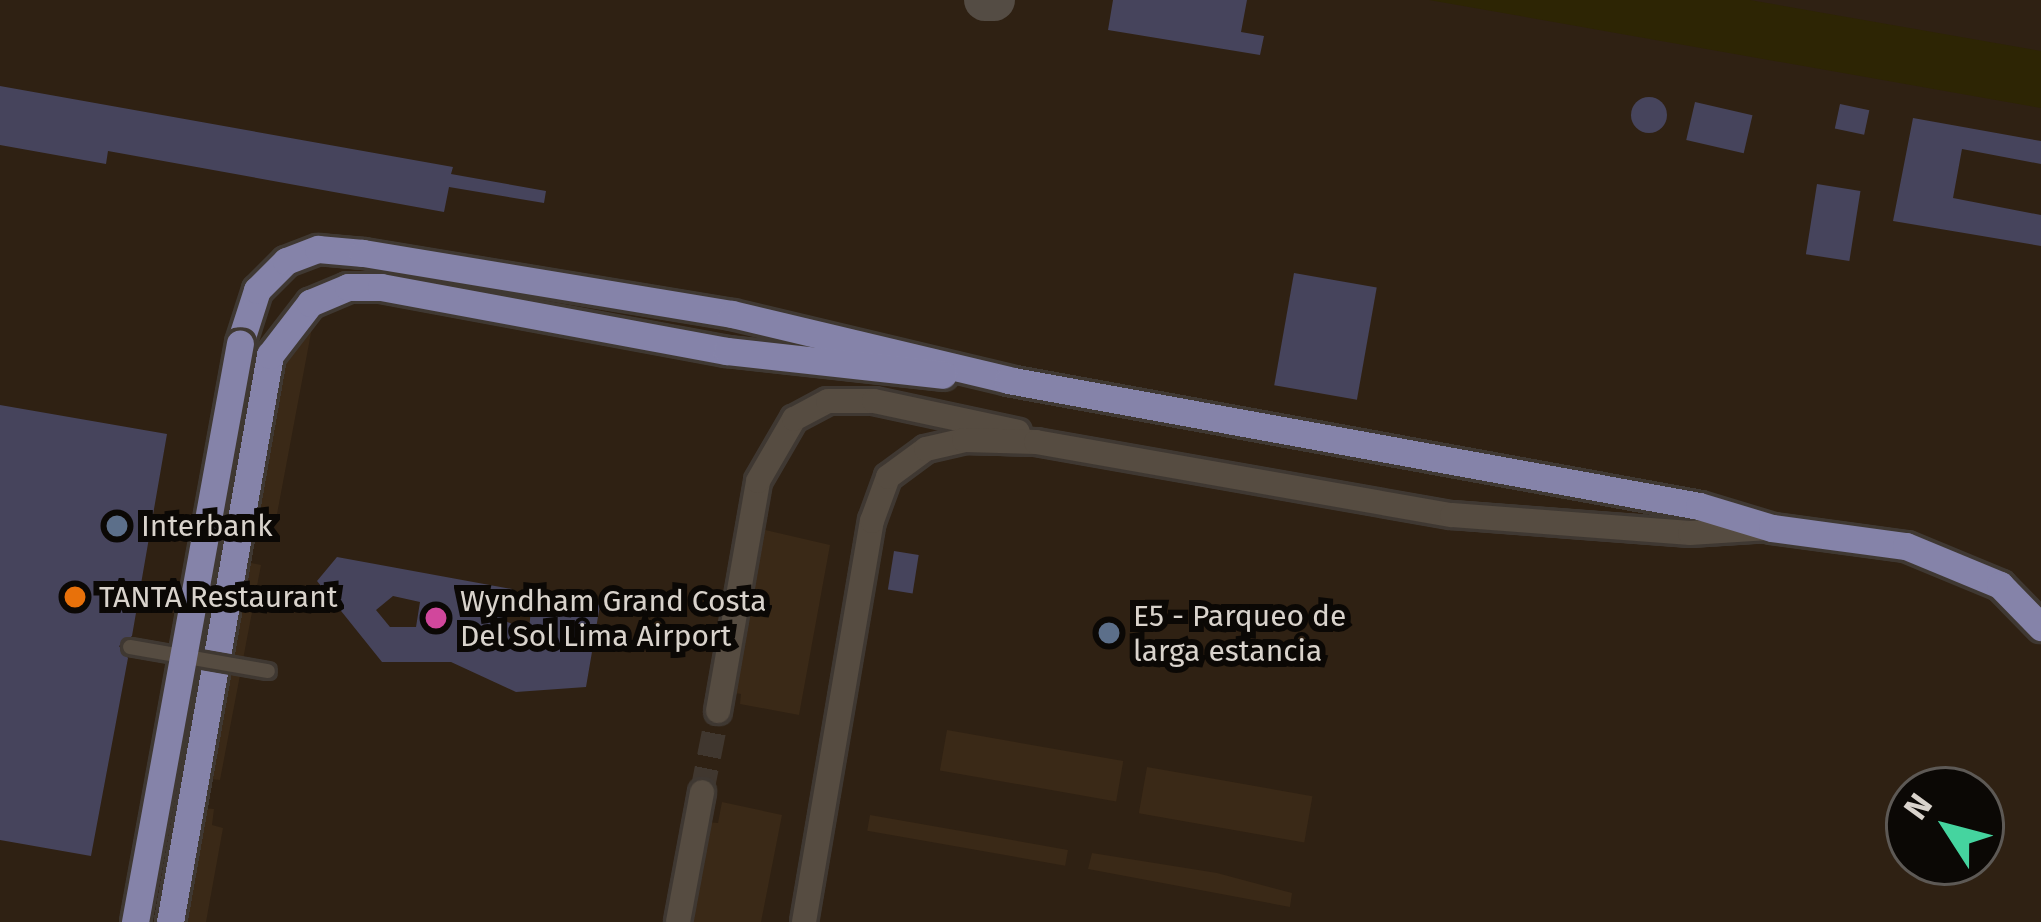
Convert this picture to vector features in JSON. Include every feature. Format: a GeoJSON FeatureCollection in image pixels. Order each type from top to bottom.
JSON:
{"type":"FeatureCollection","features":[{"type":"Feature","properties":{"kind":"main road"},"geometry":{"type":"LineString","coordinates":[[135,922],[248,310],[269,275],[301,253],[408,260],[732,314],[1008,380],[1699,506],[1772,528],[1945,557],[2000,585],[2041,627]]}},
{"type":"Feature","properties":{"kind":"main road"},"geometry":{"type":"LineString","coordinates":[[170,922],[271,356],[310,304],[348,287],[381,287],[727,351],[1008,380]]}},
{"type":"Feature","properties":{"kind":"main road"},"geometry":{"type":"LineString","coordinates":[[718,711],[758,481],[794,419],[828,401],[874,401],[1012,428],[1036,442]]}},
{"type":"Feature","properties":{"kind":"main road"},"geometry":{"type":"LineString","coordinates":[[804,922],[880,492],[907,460],[948,442],[1036,442],[1452,515],[1690,533],[1772,528]]}},
{"type":"Feature","properties":{"kind":"main road"},"geometry":{"type":"LineString","coordinates":[[678,922],[702,792]]}},
{"type":"Feature","properties":{"kind":"street"},"geometry":{"type":"LineString","coordinates":[[130,647],[268,671]]}},
{"type":"Feature","properties":{"kind":"shaded area"},"geometry":{"type":"Polygon","coordinates":[[[0,0],[2041,0],[2041,922],[0,922],[0,0]]]}},
{"type":"Feature","properties":{"kind":"shaded area"},"geometry":{"type":"Polygon","coordinates":[[[314,317],[277,514],[267,514],[264,533],[253,531],[283,363],[314,317]]]}},
{"type":"Feature","properties":{"kind":"shaded area"},"geometry":{"type":"Polygon","coordinates":[[[757,528],[830,545],[799,715],[740,704],[741,694],[729,692],[757,528]]]}},
{"type":"Feature","properties":{"kind":"shaded area"},"geometry":{"type":"Polygon","coordinates":[[[247,562],[261,565],[220,780],[209,779],[247,562]]]}},
{"type":"Feature","properties":{"kind":"shaded area"},"geometry":{"type":"Polygon","coordinates":[[[947,730],[1123,761],[1116,801],[940,770],[947,730]]]}},
{"type":"Feature","properties":{"kind":"shaded area"},"geometry":{"type":"Polygon","coordinates":[[[1147,767],[1312,796],[1304,842],[1139,813],[1147,767]]]}},
{"type":"Feature","properties":{"kind":"shaded area"},"geometry":{"type":"Polygon","coordinates":[[[722,802],[782,815],[761,922],[687,922],[705,822],[718,823],[722,802]]]}},
{"type":"Feature","properties":{"kind":"shaded area"},"geometry":{"type":"Polygon","coordinates":[[[203,808],[214,809],[212,825],[223,828],[206,922],[183,922],[203,808]]]}},
{"type":"Feature","properties":{"kind":"shaded area"},"geometry":{"type":"Polygon","coordinates":[[[870,815],[1068,850],[1065,866],[867,831],[870,815]]]}},
{"type":"Feature","properties":{"kind":"shaded area"},"geometry":{"type":"Polygon","coordinates":[[[1092,853],[1217,873],[1292,893],[1290,907],[1088,869],[1092,853]]]}},
{"type":"Feature","properties":{"kind":"sand"},"geometry":{"type":"Polygon","coordinates":[[[1429,0],[1750,0],[2041,51],[2041,108],[1429,0]]]}},
{"type":"Feature","properties":{"kind":"building"},"geometry":{"type":"Polygon","coordinates":[[[1113,0],[1247,0],[1241,32],[1264,36],[1260,55],[1108,30],[1113,0]]]}},
{"type":"Feature","properties":{"kind":"building"},"geometry":{"type":"Polygon","coordinates":[[[0,86],[453,167],[451,174],[546,191],[544,203],[449,187],[444,212],[108,151],[106,164],[0,145],[0,86]]]}},
{"type":"Feature","properties":{"kind":"building"},"geometry":{"type":"Polygon","coordinates":[[[1649,97],[1662,102],[1667,115],[1662,128],[1649,133],[1636,128],[1631,115],[1636,102],[1649,97]]]}},
{"type":"Feature","properties":{"kind":"building"},"geometry":{"type":"Polygon","coordinates":[[[1695,102],[1752,115],[1744,153],[1686,140],[1695,102]]]}},
{"type":"Feature","properties":{"kind":"building"},"geometry":{"type":"Polygon","coordinates":[[[1840,104],[1869,110],[1864,135],[1835,128],[1840,104]]]}},
{"type":"Feature","properties":{"kind":"building"},"geometry":{"type":"Polygon","coordinates":[[[1913,118],[2041,141],[2041,164],[1962,149],[1953,198],[2041,215],[2041,246],[1893,221],[1913,118]]]}},
{"type":"Feature","properties":{"kind":"building"},"geometry":{"type":"Polygon","coordinates":[[[1817,184],[1860,191],[1849,261],[1806,254],[1817,184]]]}},
{"type":"Feature","properties":{"kind":"building"},"geometry":{"type":"Polygon","coordinates":[[[1294,273],[1377,288],[1357,400],[1274,385],[1294,273]]]}},
{"type":"Feature","properties":{"kind":"building"},"geometry":{"type":"Polygon","coordinates":[[[0,405],[167,434],[132,636],[119,646],[128,658],[91,856],[0,840],[0,405]]]}},
{"type":"Feature","properties":{"kind":"building"},"geometry":{"type":"Polygon","coordinates":[[[894,551],[919,555],[913,593],[888,590],[894,551]]]}},
{"type":"Feature","properties":{"kind":"building"},"geometry":{"type":"Polygon","coordinates":[[[337,557],[512,589],[502,619],[529,633],[532,592],[600,605],[586,687],[516,692],[451,662],[382,662],[317,581],[337,557]],[[393,596],[376,610],[390,627],[416,627],[420,602],[393,596]]]}},
{"type":"Feature","properties":{"kind":"taxiway"},"geometry":{"type":"LineString","coordinates":[[985,0],[994,0]]}},
{"type":"Feature","properties":{"kind":"tunnel"},"geometry":{"type":"LineString","coordinates":[[702,792],[718,711]]}},
{"type":"Feature","properties":{"kind":"place","name":"Interbank"},"geometry":{"type":"Point","coordinates":[117,526]}},
{"type":"Feature","properties":{"kind":"place","name":"TANTA Restaurant"},"geometry":{"type":"Point","coordinates":[75,597]}},
{"type":"Feature","properties":{"kind":"place","name":"Wyndham Grand Costa Del Sol Lima Airport"},"geometry":{"type":"Point","coordinates":[436,618]}},
{"type":"Feature","properties":{"kind":"place","name":"E5 - Parqueo de larga estancia"},"geometry":{"type":"Point","coordinates":[1109,633]}}]}
